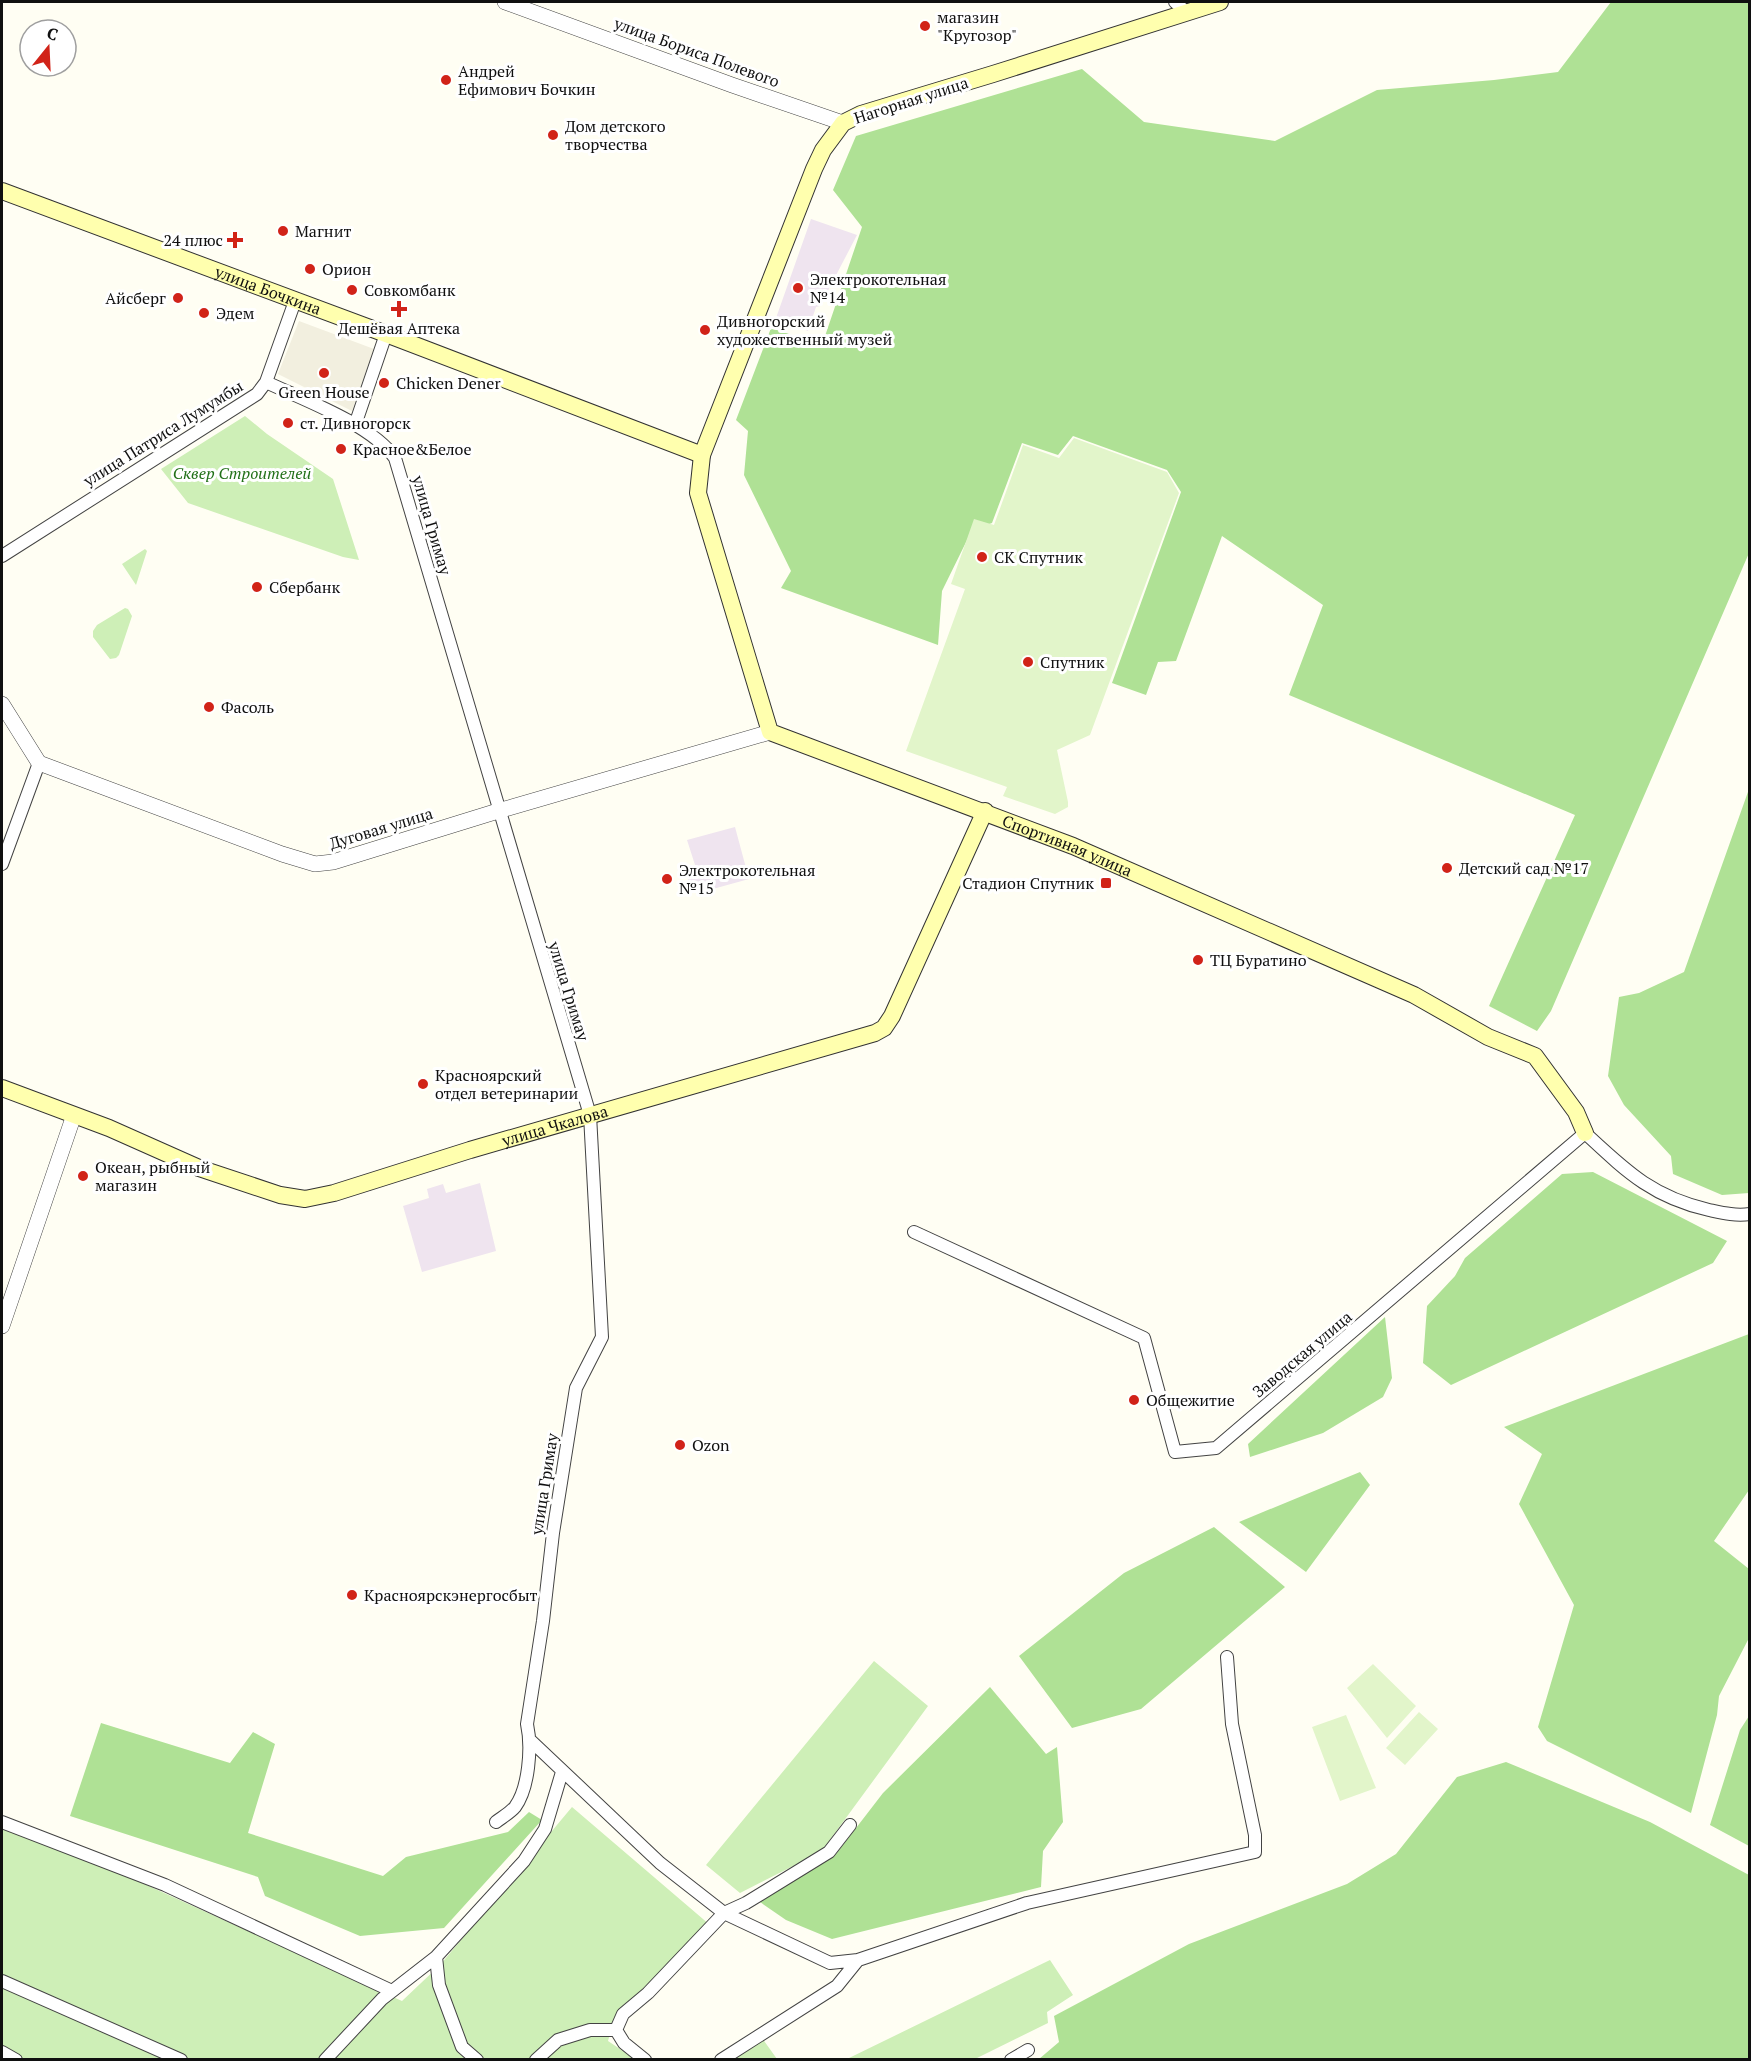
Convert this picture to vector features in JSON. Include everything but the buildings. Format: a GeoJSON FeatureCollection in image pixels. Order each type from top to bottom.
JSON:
{"type":"FeatureCollection","features":[{"type":"Feature","properties":{"kind":"main road","name":"Нагорная улица"},"geometry":{"type":"LineString","coordinates":[[702,455],[814,169],[823,150],[843,123],[861,114],[993,74],[1180,6],[1220,2]]}},
{"type":"Feature","properties":{"kind":"main road","name":"улица Бочкина"},"geometry":{"type":"LineString","coordinates":[[2,191],[702,455]]}},
{"type":"Feature","properties":{"kind":"main road"},"geometry":{"type":"LineString","coordinates":[[702,455],[698,493],[770,732]]}},
{"type":"Feature","properties":{"kind":"main road","name":"Спортивная улица"},"geometry":{"type":"LineString","coordinates":[[770,732],[1073,846],[1414,995],[1488,1037],[1535,1056],[1576,1112],[1585,1133]]}},
{"type":"Feature","properties":{"kind":"main road","name":"улица Чкалова"},"geometry":{"type":"LineString","coordinates":[[2,1088],[74,1115],[199,1168],[280,1195],[305,1199],[334,1193],[470,1150],[875,1033],[884,1028],[892,1016],[985,812]]}},
{"type":"Feature","properties":{"kind":"street","name":"улица Бориса Полевого"},"geometry":{"type":"LineString","coordinates":[[506,2],[732,86],[843,123]]}},
{"type":"Feature","properties":{"kind":"street","name":"улица Патриса Лумумбы"},"geometry":{"type":"LineString","coordinates":[[2,556],[257,394],[266,382],[295,300]]}},
{"type":"Feature","properties":{"kind":"street"},"geometry":{"type":"LineString","coordinates":[[355,425],[386,334]]}},
{"type":"Feature","properties":{"kind":"street","name":"улица Гримау"},"geometry":{"type":"LineString","coordinates":[[266,382],[355,425],[386,445],[395,458],[590,1115],[602,1337],[576,1388],[559,1492],[527,1724],[530,1740],[525,1783],[514,1808],[496,1822]]}},
{"type":"Feature","properties":{"kind":"street"},"geometry":{"type":"LineString","coordinates":[[2,704],[39,763],[2,864]]}},
{"type":"Feature","properties":{"kind":"street","name":"Дуговая улица"},"geometry":{"type":"LineString","coordinates":[[39,763],[282,854],[315,864],[342,859],[770,732]]}},
{"type":"Feature","properties":{"kind":"street"},"geometry":{"type":"LineString","coordinates":[[2,1326],[74,1115]]}},
{"type":"Feature","properties":{"kind":"street"},"geometry":{"type":"LineString","coordinates":[[1585,1133],[1628,1173],[1654,1191],[1693,1206],[1736,1216],[1749,1214]]}},
{"type":"Feature","properties":{"kind":"street","name":"Заводская улица"},"geometry":{"type":"LineString","coordinates":[[914,1232],[1144,1338],[1175,1452],[1216,1448],[1585,1133]]}},
{"type":"Feature","properties":{"kind":"street"},"geometry":{"type":"LineString","coordinates":[[530,1740],[660,1863],[724,1913],[830,1963],[858,1960],[1027,1903],[1255,1852],[1255,1835],[1232,1724],[1227,1657]]}},
{"type":"Feature","properties":{"kind":"street"},"geometry":{"type":"LineString","coordinates":[[325,2060],[382,1999],[436,1957],[524,1861],[545,1829],[562,1772]]}},
{"type":"Feature","properties":{"kind":"street"},"geometry":{"type":"LineString","coordinates":[[2,1822],[165,1885],[392,1991]]}},
{"type":"Feature","properties":{"kind":"street"},"geometry":{"type":"LineString","coordinates":[[616,2030],[623,2014],[648,1993],[724,1913],[746,1903],[829,1852],[850,1825]]}},
{"type":"Feature","properties":{"kind":"street"},"geometry":{"type":"LineString","coordinates":[[436,1957],[439,1985],[462,2047],[477,2060]]}},
{"type":"Feature","properties":{"kind":"street"},"geometry":{"type":"LineString","coordinates":[[721,2060],[837,1986],[858,1960]]}},
{"type":"Feature","properties":{"kind":"street"},"geometry":{"type":"LineString","coordinates":[[2,1981],[182,2060]]}},
{"type":"Feature","properties":{"kind":"street"},"geometry":{"type":"LineString","coordinates":[[536,2060],[558,2040],[590,2030],[616,2030]]}},
{"type":"Feature","properties":{"kind":"street"},"geometry":{"type":"LineString","coordinates":[[616,2030],[624,2043],[645,2060]]}},
{"type":"Feature","properties":{"kind":"street"},"geometry":{"type":"LineString","coordinates":[[1011,2060],[1028,2050]]}},
{"type":"Feature","properties":{"kind":"street"},"geometry":{"type":"LineString","coordinates":[[2,2052],[16,2060]]}},
{"type":"Feature","properties":{"kind":"shaded area"},"geometry":{"type":"Polygon","coordinates":[[[811,219],[857,235],[820,306],[816,307],[808,331],[776,318],[811,219]]]}},
{"type":"Feature","properties":{"kind":"shaded area"},"geometry":{"type":"Polygon","coordinates":[[[299,321],[374,349],[352,411],[278,374],[299,321]]]}},
{"type":"Feature","properties":{"kind":"shaded area"},"geometry":{"type":"Polygon","coordinates":[[[735,827],[749,879],[702,892],[701,887],[691,889],[686,872],[696,868],[687,840],[735,827]]]}},
{"type":"Feature","properties":{"kind":"shaded area"},"geometry":{"type":"Polygon","coordinates":[[[480,1183],[496,1251],[422,1272],[403,1206],[429,1198],[427,1189],[443,1184],[446,1193],[480,1183]]]}},
{"type":"Feature","properties":{"kind":"green space"},"geometry":{"type":"Polygon","coordinates":[[[1611,2],[1749,2],[1749,553],[1551,1011],[1537,1031],[1489,1006],[1575,815],[1289,695],[1323,605],[1222,536],[1176,661],[1158,662],[1146,695],[1112,683],[1181,492],[1167,470],[1073,436],[1058,455],[1022,443],[992,523],[972,530],[942,591],[938,645],[781,588],[791,571],[744,475],[748,431],[736,420],[771,328],[822,345],[862,227],[833,190],[856,136],[1082,69],[1144,122],[1275,141],[1377,90],[1558,72],[1611,2]]]}},
{"type":"Feature","properties":{"kind":"green space","name":"Сквер Строителей"},"geometry":{"type":"Polygon","coordinates":[[[245,416],[267,434],[333,479],[359,560],[343,557],[188,503],[161,469],[245,416]]]}},
{"type":"Feature","properties":{"kind":"green space","name":"Спутник"},"geometry":{"type":"Polygon","coordinates":[[[1074,438],[1167,472],[1179,493],[1090,735],[1057,750],[1068,807],[1055,814],[1003,796],[1007,787],[906,751],[965,589],[951,584],[974,519],[994,525],[1023,445],[1059,458],[1074,438]]]}},
{"type":"Feature","properties":{"kind":"green space"},"geometry":{"type":"Polygon","coordinates":[[[145,549],[147,551],[136,585],[122,564],[145,549]]]}},
{"type":"Feature","properties":{"kind":"green space"},"geometry":{"type":"Polygon","coordinates":[[[125,608],[132,616],[119,655],[110,659],[93,637],[93,631],[97,625],[125,608]]]}},
{"type":"Feature","properties":{"kind":"green space"},"geometry":{"type":"Polygon","coordinates":[[[1749,789],[1749,1193],[1722,1195],[1673,1174],[1671,1156],[1624,1105],[1608,1076],[1619,997],[1639,993],[1684,972],[1749,789]]]}},
{"type":"Feature","properties":{"kind":"green space"},"geometry":{"type":"Polygon","coordinates":[[[1593,1172],[1727,1241],[1713,1263],[1451,1385],[1423,1363],[1427,1306],[1455,1276],[1465,1258],[1562,1174],[1593,1172]]]}},
{"type":"Feature","properties":{"kind":"green space"},"geometry":{"type":"Polygon","coordinates":[[[1385,1317],[1392,1378],[1383,1397],[1323,1433],[1250,1457],[1248,1444],[1385,1317]]]}},
{"type":"Feature","properties":{"kind":"green space"},"geometry":{"type":"Polygon","coordinates":[[[1749,1334],[1749,1490],[1714,1541],[1749,1569],[1749,1638],[1719,1696],[1717,1715],[1691,1813],[1547,1741],[1538,1727],[1574,1605],[1519,1504],[1542,1454],[1504,1427],[1749,1334]]]}},
{"type":"Feature","properties":{"kind":"green space"},"geometry":{"type":"Polygon","coordinates":[[[1360,1472],[1370,1485],[1306,1572],[1239,1522],[1360,1472]]]}},
{"type":"Feature","properties":{"kind":"green space"},"geometry":{"type":"Polygon","coordinates":[[[1214,1527],[1285,1587],[1141,1709],[1072,1728],[1019,1656],[1124,1573],[1214,1527]]]}},
{"type":"Feature","properties":{"kind":"green space"},"geometry":{"type":"Polygon","coordinates":[[[874,1661],[928,1706],[821,1852],[740,1893],[706,1865],[874,1661]]]}},
{"type":"Feature","properties":{"kind":"green space"},"geometry":{"type":"Polygon","coordinates":[[[1373,1664],[1416,1706],[1387,1738],[1347,1688],[1373,1664]]]}},
{"type":"Feature","properties":{"kind":"green space"},"geometry":{"type":"Polygon","coordinates":[[[990,1687],[1046,1754],[1057,1747],[1063,1822],[1043,1851],[1041,1887],[832,1939],[786,1920],[760,1902],[836,1854],[883,1793],[990,1687]]]}},
{"type":"Feature","properties":{"kind":"green space"},"geometry":{"type":"Polygon","coordinates":[[[1419,1712],[1438,1729],[1405,1765],[1386,1748],[1419,1712]]]}},
{"type":"Feature","properties":{"kind":"green space"},"geometry":{"type":"Polygon","coordinates":[[[1346,1715],[1376,1788],[1340,1801],[1312,1727],[1346,1715]]]}},
{"type":"Feature","properties":{"kind":"green space"},"geometry":{"type":"Polygon","coordinates":[[[1749,1716],[1749,1846],[1710,1825],[1740,1730],[1749,1716]]]}},
{"type":"Feature","properties":{"kind":"green space"},"geometry":{"type":"Polygon","coordinates":[[[101,1723],[230,1763],[253,1732],[275,1744],[248,1833],[383,1876],[406,1857],[508,1832],[529,1812],[542,1820],[444,1928],[360,1936],[265,1896],[258,1877],[70,1816],[101,1723]]]}},
{"type":"Feature","properties":{"kind":"green space"},"geometry":{"type":"Polygon","coordinates":[[[1506,1762],[1650,1822],[1749,1875],[1749,2059],[1039,2059],[1059,2042],[1054,2016],[1189,1944],[1347,1884],[1396,1854],[1457,1777],[1506,1762]]]}},
{"type":"Feature","properties":{"kind":"green space"},"geometry":{"type":"Polygon","coordinates":[[[572,1807],[710,1925],[614,2019],[608,2041],[635,2059],[2,2059],[2,1826],[140,1882],[402,2001],[440,1965],[572,1807]]]}},
{"type":"Feature","properties":{"kind":"green space"},"geometry":{"type":"Polygon","coordinates":[[[1050,1960],[1073,1995],[1047,2012],[1048,2023],[975,2059],[847,2059],[1050,1960]]]}},
{"type":"Feature","properties":{"kind":"green space"},"geometry":{"type":"Polygon","coordinates":[[[762,2038],[777,2059],[725,2060],[762,2038]]]}},
{"type":"Feature","properties":{"kind":"place","name":"магазин \"Кругозор\""},"geometry":{"type":"Point","coordinates":[925,26]}},
{"type":"Feature","properties":{"kind":"place","name":"Андрей Ефимович Бочкин"},"geometry":{"type":"Point","coordinates":[446,80]}},
{"type":"Feature","properties":{"kind":"place","name":"Дом детского творчества"},"geometry":{"type":"Point","coordinates":[553,135]}},
{"type":"Feature","properties":{"kind":"place","name":"Магнит"},"geometry":{"type":"Point","coordinates":[283,231]}},
{"type":"Feature","properties":{"kind":"place","name":"24 плюс"},"geometry":{"type":"Point","coordinates":[235,240]}},
{"type":"Feature","properties":{"kind":"place","name":"Орион"},"geometry":{"type":"Point","coordinates":[310,269]}},
{"type":"Feature","properties":{"kind":"place","name":"Электрокотельная №14"},"geometry":{"type":"Point","coordinates":[798,288]}},
{"type":"Feature","properties":{"kind":"place","name":"Совкомбанк"},"geometry":{"type":"Point","coordinates":[352,290]}},
{"type":"Feature","properties":{"kind":"place","name":"Айсберг"},"geometry":{"type":"Point","coordinates":[178,298]}},
{"type":"Feature","properties":{"kind":"place","name":"Дешёвая Аптека"},"geometry":{"type":"Point","coordinates":[399,309]}},
{"type":"Feature","properties":{"kind":"place","name":"Эдем"},"geometry":{"type":"Point","coordinates":[204,313]}},
{"type":"Feature","properties":{"kind":"place","name":"Дивногорский художественный музей"},"geometry":{"type":"Point","coordinates":[705,330]}},
{"type":"Feature","properties":{"kind":"place","name":"Green House"},"geometry":{"type":"Point","coordinates":[324,373]}},
{"type":"Feature","properties":{"kind":"place","name":"Chicken Dener"},"geometry":{"type":"Point","coordinates":[384,383]}},
{"type":"Feature","properties":{"kind":"place","name":"ст. Дивногорск"},"geometry":{"type":"Point","coordinates":[288,423]}},
{"type":"Feature","properties":{"kind":"place","name":"Красное&Белое"},"geometry":{"type":"Point","coordinates":[341,449]}},
{"type":"Feature","properties":{"kind":"place","name":"СК Спутник"},"geometry":{"type":"Point","coordinates":[982,557]}},
{"type":"Feature","properties":{"kind":"place","name":"Сбербанк"},"geometry":{"type":"Point","coordinates":[257,587]}},
{"type":"Feature","properties":{"kind":"place","name":"Спутник"},"geometry":{"type":"Point","coordinates":[1028,662]}},
{"type":"Feature","properties":{"kind":"place","name":"Фасоль"},"geometry":{"type":"Point","coordinates":[209,707]}},
{"type":"Feature","properties":{"kind":"place","name":"Детский сад №17"},"geometry":{"type":"Point","coordinates":[1447,868]}},
{"type":"Feature","properties":{"kind":"place","name":"Электрокотельная №15"},"geometry":{"type":"Point","coordinates":[667,879]}},
{"type":"Feature","properties":{"kind":"place","name":"Стадион Спутник"},"geometry":{"type":"Point","coordinates":[1106,883]}},
{"type":"Feature","properties":{"kind":"place","name":"ТЦ Буратино"},"geometry":{"type":"Point","coordinates":[1198,960]}},
{"type":"Feature","properties":{"kind":"place","name":"Красноярский отдел ветеринарии"},"geometry":{"type":"Point","coordinates":[423,1084]}},
{"type":"Feature","properties":{"kind":"place","name":"Океан, рыбный магазин"},"geometry":{"type":"Point","coordinates":[83,1176]}},
{"type":"Feature","properties":{"kind":"place","name":"Общежитие"},"geometry":{"type":"Point","coordinates":[1134,1400]}},
{"type":"Feature","properties":{"kind":"place","name":"Ozon"},"geometry":{"type":"Point","coordinates":[680,1445]}},
{"type":"Feature","properties":{"kind":"place","name":"Красноярскэнергосбыт"},"geometry":{"type":"Point","coordinates":[352,1595]}}]}
